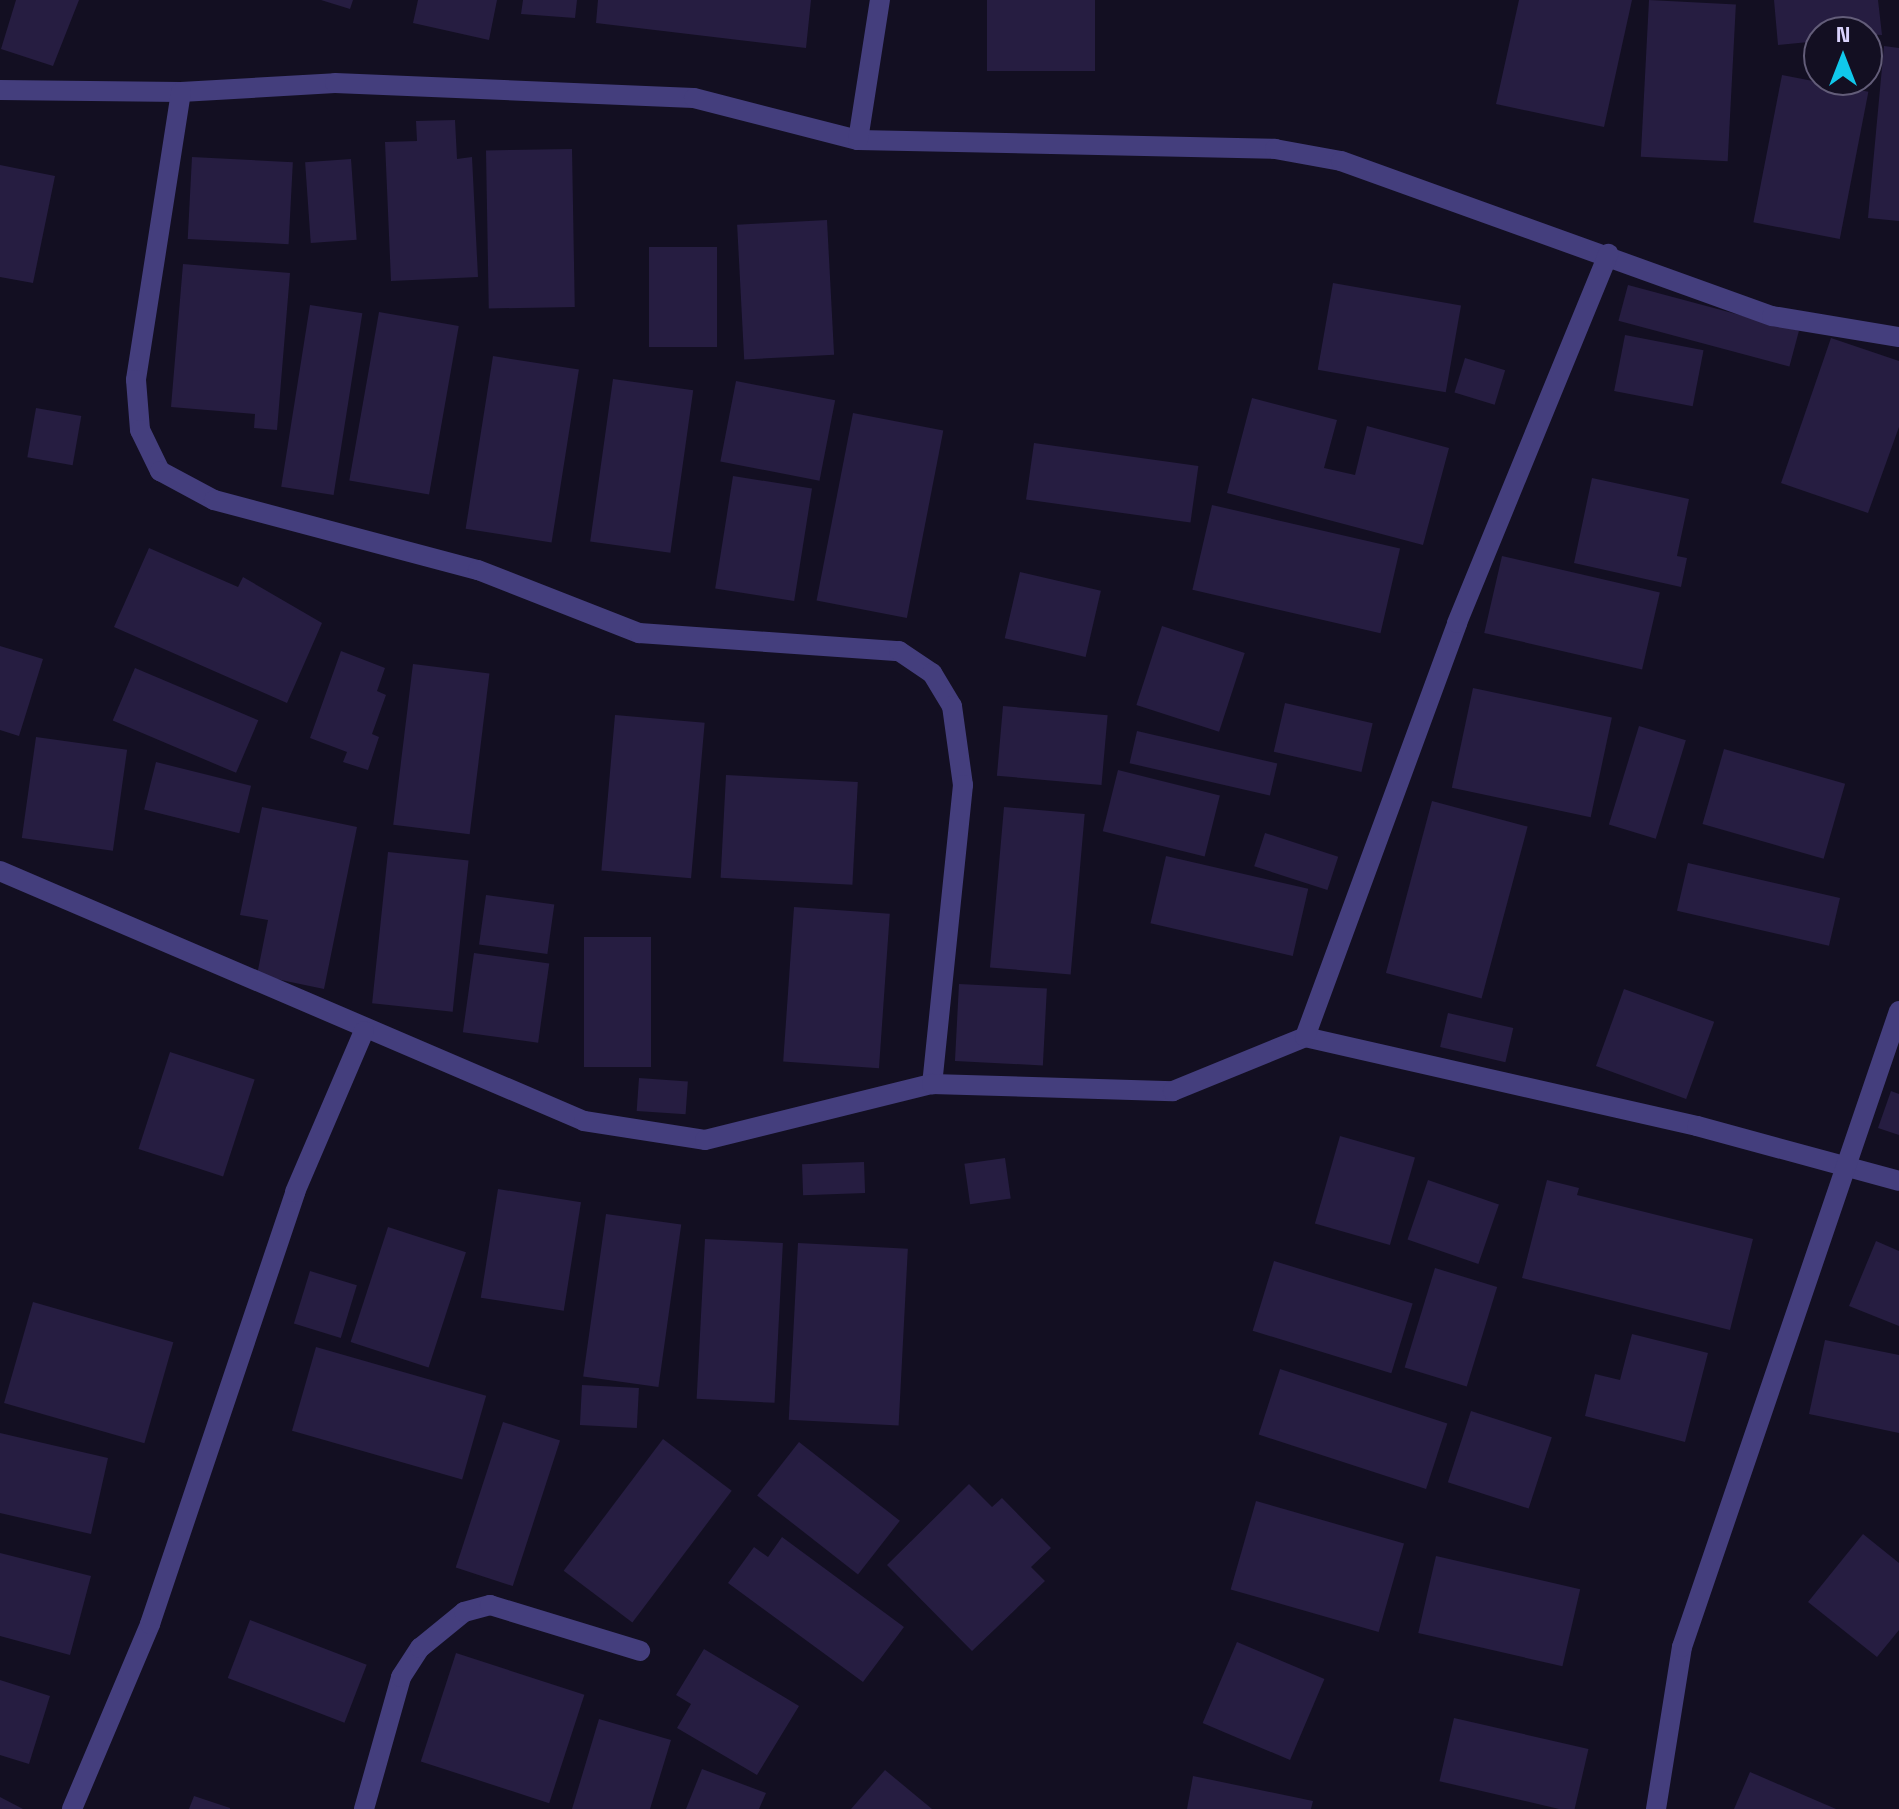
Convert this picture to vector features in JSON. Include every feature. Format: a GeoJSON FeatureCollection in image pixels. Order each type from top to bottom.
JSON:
{"type":"FeatureCollection","features":[{"type":"Feature","properties":{"kind":"street"},"geometry":{"type":"LineString","coordinates":[[858,140],[880,0]]}},
{"type":"Feature","properties":{"kind":"street"},"geometry":{"type":"LineString","coordinates":[[0,90],[181,92],[335,83],[694,98],[858,140],[1275,149],[1341,161],[1608,254],[1772,316],[1899,337]]}},
{"type":"Feature","properties":{"kind":"street"},"geometry":{"type":"LineString","coordinates":[[181,92],[136,380],[140,430],[160,471],[214,500],[478,570],[639,633],[899,651],[932,673],[952,706],[963,785],[932,1084]]}},
{"type":"Feature","properties":{"kind":"street"},"geometry":{"type":"LineString","coordinates":[[1305,1037],[1451,638],[1608,254]]}},
{"type":"Feature","properties":{"kind":"street"},"geometry":{"type":"LineString","coordinates":[[0,871],[364,1031],[584,1121],[705,1140],[932,1084],[1173,1091],[1305,1037],[1851,1165],[1899,1181]]}},
{"type":"Feature","properties":{"kind":"street"},"geometry":{"type":"LineString","coordinates":[[1656,1809],[1682,1647],[1793,1315],[1851,1165],[1899,1011]]}},
{"type":"Feature","properties":{"kind":"street"},"geometry":{"type":"LineString","coordinates":[[72,1809],[150,1624],[295,1192],[364,1031]]}},
{"type":"Feature","properties":{"kind":"street"},"geometry":{"type":"LineString","coordinates":[[364,1809],[401,1677],[420,1648],[464,1612],[490,1605],[640,1651]]}},
{"type":"Feature","properties":{"kind":"building"},"geometry":{"type":"Polygon","coordinates":[[[16,0],[79,0],[53,66],[1,49],[16,0]]]}},
{"type":"Feature","properties":{"kind":"building"},"geometry":{"type":"Polygon","coordinates":[[[321,0],[353,0],[350,9],[321,0]]]}},
{"type":"Feature","properties":{"kind":"building"},"geometry":{"type":"Polygon","coordinates":[[[418,0],[497,0],[489,40],[413,23],[418,0]]]}},
{"type":"Feature","properties":{"kind":"building"},"geometry":{"type":"Polygon","coordinates":[[[523,0],[577,0],[575,18],[521,14],[523,0]]]}},
{"type":"Feature","properties":{"kind":"building"},"geometry":{"type":"Polygon","coordinates":[[[598,0],[811,0],[806,48],[596,23],[598,0]]]}},
{"type":"Feature","properties":{"kind":"building"},"geometry":{"type":"Polygon","coordinates":[[[987,0],[1095,0],[1095,71],[987,71],[987,0]]]}},
{"type":"Feature","properties":{"kind":"building"},"geometry":{"type":"Polygon","coordinates":[[[1519,0],[1632,0],[1604,127],[1496,104],[1519,0]]]}},
{"type":"Feature","properties":{"kind":"building"},"geometry":{"type":"Polygon","coordinates":[[[1649,0],[1736,5],[1728,161],[1641,157],[1649,0]]]}},
{"type":"Feature","properties":{"kind":"building"},"geometry":{"type":"Polygon","coordinates":[[[1774,0],[1878,0],[1880,16],[1803,16],[1803,43],[1778,45],[1774,0]]]}},
{"type":"Feature","properties":{"kind":"building"},"geometry":{"type":"Polygon","coordinates":[[[1884,46],[1899,48],[1899,221],[1868,218],[1879,96],[1883,96],[1884,46]]]}},
{"type":"Feature","properties":{"kind":"building"},"geometry":{"type":"Polygon","coordinates":[[[1782,75],[1803,79],[1803,96],[1868,96],[1840,239],[1753,222],[1782,75]]]}},
{"type":"Feature","properties":{"kind":"building"},"geometry":{"type":"Polygon","coordinates":[[[455,120],[457,159],[472,157],[478,277],[391,281],[385,142],[417,141],[416,121],[455,120]]]}},
{"type":"Feature","properties":{"kind":"building"},"geometry":{"type":"Polygon","coordinates":[[[572,149],[575,307],[489,308],[486,151],[572,149]]]}},
{"type":"Feature","properties":{"kind":"building"},"geometry":{"type":"Polygon","coordinates":[[[192,157],[293,162],[289,244],[188,239],[192,157]]]}},
{"type":"Feature","properties":{"kind":"building"},"geometry":{"type":"Polygon","coordinates":[[[351,159],[357,240],[311,243],[305,162],[351,159]]]}},
{"type":"Feature","properties":{"kind":"building"},"geometry":{"type":"Polygon","coordinates":[[[0,165],[55,176],[33,283],[0,277],[0,165]]]}},
{"type":"Feature","properties":{"kind":"building"},"geometry":{"type":"Polygon","coordinates":[[[827,220],[834,355],[744,360],[737,225],[827,220]]]}},
{"type":"Feature","properties":{"kind":"building"},"geometry":{"type":"Polygon","coordinates":[[[649,247],[717,247],[717,347],[649,347],[649,247]]]}},
{"type":"Feature","properties":{"kind":"building"},"geometry":{"type":"Polygon","coordinates":[[[183,264],[290,273],[277,430],[254,428],[255,414],[171,407],[183,264]]]}},
{"type":"Feature","properties":{"kind":"building"},"geometry":{"type":"Polygon","coordinates":[[[1333,283],[1461,306],[1446,392],[1318,370],[1333,283]]]}},
{"type":"Feature","properties":{"kind":"building"},"geometry":{"type":"Polygon","coordinates":[[[1628,285],[1799,331],[1789,367],[1618,321],[1628,285]]]}},
{"type":"Feature","properties":{"kind":"building"},"geometry":{"type":"Polygon","coordinates":[[[310,305],[362,313],[334,495],[281,487],[310,305]]]}},
{"type":"Feature","properties":{"kind":"building"},"geometry":{"type":"Polygon","coordinates":[[[379,312],[459,326],[429,494],[349,480],[379,312]]]}},
{"type":"Feature","properties":{"kind":"building"},"geometry":{"type":"Polygon","coordinates":[[[1625,335],[1704,350],[1693,406],[1614,391],[1625,335]]]}},
{"type":"Feature","properties":{"kind":"building"},"geometry":{"type":"Polygon","coordinates":[[[1831,338],[1899,361],[1899,427],[1868,513],[1781,483],[1831,338]]]}},
{"type":"Feature","properties":{"kind":"building"},"geometry":{"type":"Polygon","coordinates":[[[493,356],[579,370],[552,542],[466,529],[493,356]]]}},
{"type":"Feature","properties":{"kind":"building"},"geometry":{"type":"Polygon","coordinates":[[[1465,358],[1505,370],[1495,405],[1454,392],[1465,358]]]}},
{"type":"Feature","properties":{"kind":"building"},"geometry":{"type":"Polygon","coordinates":[[[613,379],[693,390],[670,553],[590,541],[613,379]]]}},
{"type":"Feature","properties":{"kind":"building"},"geometry":{"type":"Polygon","coordinates":[[[736,381],[835,400],[819,481],[720,461],[736,381]]]}},
{"type":"Feature","properties":{"kind":"building"},"geometry":{"type":"Polygon","coordinates":[[[1252,398],[1337,420],[1324,468],[1355,475],[1367,426],[1449,448],[1423,545],[1227,493],[1252,398]]]}},
{"type":"Feature","properties":{"kind":"building"},"geometry":{"type":"Polygon","coordinates":[[[36,408],[81,416],[73,465],[27,457],[36,408]]]}},
{"type":"Feature","properties":{"kind":"building"},"geometry":{"type":"Polygon","coordinates":[[[853,413],[943,431],[907,618],[817,600],[853,413]]]}},
{"type":"Feature","properties":{"kind":"building"},"geometry":{"type":"Polygon","coordinates":[[[1034,443],[1198,466],[1190,523],[1026,499],[1034,443]]]}},
{"type":"Feature","properties":{"kind":"building"},"geometry":{"type":"Polygon","coordinates":[[[733,476],[812,489],[794,601],[715,589],[733,476]]]}},
{"type":"Feature","properties":{"kind":"building"},"geometry":{"type":"Polygon","coordinates":[[[1592,478],[1689,499],[1677,556],[1687,558],[1681,587],[1574,563],[1592,478]]]}},
{"type":"Feature","properties":{"kind":"building"},"geometry":{"type":"Polygon","coordinates":[[[1212,505],[1400,548],[1380,633],[1192,590],[1212,505]]]}},
{"type":"Feature","properties":{"kind":"building"},"geometry":{"type":"Polygon","coordinates":[[[149,548],[238,587],[243,577],[322,623],[287,703],[114,627],[149,548]]]}},
{"type":"Feature","properties":{"kind":"building"},"geometry":{"type":"Polygon","coordinates":[[[1502,556],[1660,592],[1642,669],[1484,633],[1502,556]]]}},
{"type":"Feature","properties":{"kind":"building"},"geometry":{"type":"Polygon","coordinates":[[[1020,572],[1101,591],[1086,657],[1005,638],[1020,572]]]}},
{"type":"Feature","properties":{"kind":"building"},"geometry":{"type":"Polygon","coordinates":[[[1162,626],[1245,653],[1219,732],[1136,705],[1162,626]]]}},
{"type":"Feature","properties":{"kind":"building"},"geometry":{"type":"Polygon","coordinates":[[[0,646],[43,659],[19,736],[0,730],[0,646]]]}},
{"type":"Feature","properties":{"kind":"building"},"geometry":{"type":"Polygon","coordinates":[[[341,651],[385,668],[377,691],[386,695],[372,734],[379,737],[368,770],[343,762],[347,752],[310,738],[341,651]]]}},
{"type":"Feature","properties":{"kind":"building"},"geometry":{"type":"Polygon","coordinates":[[[413,664],[489,673],[470,834],[393,825],[413,664]]]}},
{"type":"Feature","properties":{"kind":"building"},"geometry":{"type":"Polygon","coordinates":[[[135,668],[258,720],[236,773],[113,720],[135,668]]]}},
{"type":"Feature","properties":{"kind":"building"},"geometry":{"type":"Polygon","coordinates":[[[1473,688],[1612,718],[1591,817],[1452,788],[1473,688]]]}},
{"type":"Feature","properties":{"kind":"building"},"geometry":{"type":"Polygon","coordinates":[[[1285,703],[1373,723],[1361,772],[1274,752],[1285,703]]]}},
{"type":"Feature","properties":{"kind":"building"},"geometry":{"type":"Polygon","coordinates":[[[1003,706],[1108,715],[1101,785],[997,776],[1003,706]]]}},
{"type":"Feature","properties":{"kind":"building"},"geometry":{"type":"Polygon","coordinates":[[[615,715],[705,723],[691,878],[601,870],[615,715]]]}},
{"type":"Feature","properties":{"kind":"building"},"geometry":{"type":"Polygon","coordinates":[[[1639,726],[1686,740],[1656,839],[1609,824],[1639,726]]]}},
{"type":"Feature","properties":{"kind":"building"},"geometry":{"type":"Polygon","coordinates":[[[1137,731],[1277,763],[1270,796],[1130,763],[1137,731]]]}},
{"type":"Feature","properties":{"kind":"building"},"geometry":{"type":"Polygon","coordinates":[[[36,737],[127,750],[113,851],[22,838],[36,737]]]}},
{"type":"Feature","properties":{"kind":"building"},"geometry":{"type":"Polygon","coordinates":[[[1724,749],[1845,784],[1824,859],[1703,824],[1724,749]]]}},
{"type":"Feature","properties":{"kind":"building"},"geometry":{"type":"Polygon","coordinates":[[[156,762],[251,786],[239,833],[144,810],[156,762]]]}},
{"type":"Feature","properties":{"kind":"building"},"geometry":{"type":"Polygon","coordinates":[[[1118,770],[1220,795],[1205,857],[1103,831],[1118,770]]]}},
{"type":"Feature","properties":{"kind":"building"},"geometry":{"type":"Polygon","coordinates":[[[726,775],[858,782],[852,885],[721,878],[726,775]]]}},
{"type":"Feature","properties":{"kind":"building"},"geometry":{"type":"Polygon","coordinates":[[[1432,801],[1528,827],[1482,999],[1386,973],[1432,801]]]}},
{"type":"Feature","properties":{"kind":"building"},"geometry":{"type":"Polygon","coordinates":[[[262,807],[357,827],[324,989],[257,975],[268,920],[240,915],[262,807]]]}},
{"type":"Feature","properties":{"kind":"building"},"geometry":{"type":"Polygon","coordinates":[[[1004,807],[1085,814],[1071,974],[990,967],[1004,807]]]}},
{"type":"Feature","properties":{"kind":"building"},"geometry":{"type":"Polygon","coordinates":[[[1265,833],[1338,857],[1327,890],[1254,866],[1265,833]]]}},
{"type":"Feature","properties":{"kind":"building"},"geometry":{"type":"Polygon","coordinates":[[[388,852],[469,860],[453,1012],[372,1003],[388,852]]]}},
{"type":"Feature","properties":{"kind":"building"},"geometry":{"type":"Polygon","coordinates":[[[1166,856],[1308,889],[1293,956],[1150,923],[1166,856]]]}},
{"type":"Feature","properties":{"kind":"building"},"geometry":{"type":"Polygon","coordinates":[[[1688,863],[1840,898],[1829,946],[1677,911],[1688,863]]]}},
{"type":"Feature","properties":{"kind":"building"},"geometry":{"type":"Polygon","coordinates":[[[486,895],[554,905],[547,954],[479,945],[486,895]]]}},
{"type":"Feature","properties":{"kind":"building"},"geometry":{"type":"Polygon","coordinates":[[[794,907],[890,914],[879,1068],[783,1062],[794,907]]]}},
{"type":"Feature","properties":{"kind":"building"},"geometry":{"type":"Polygon","coordinates":[[[584,937],[651,937],[651,1067],[584,1067],[584,937]]]}},
{"type":"Feature","properties":{"kind":"building"},"geometry":{"type":"Polygon","coordinates":[[[474,953],[549,964],[538,1043],[463,1032],[474,953]]]}},
{"type":"Feature","properties":{"kind":"building"},"geometry":{"type":"Polygon","coordinates":[[[959,984],[1047,989],[1043,1066],[955,1061],[959,984]]]}},
{"type":"Feature","properties":{"kind":"building"},"geometry":{"type":"Polygon","coordinates":[[[1624,989],[1714,1022],[1686,1099],[1596,1066],[1624,989]]]}},
{"type":"Feature","properties":{"kind":"building"},"geometry":{"type":"Polygon","coordinates":[[[1448,1013],[1513,1028],[1505,1062],[1440,1047],[1448,1013]]]}},
{"type":"Feature","properties":{"kind":"building"},"geometry":{"type":"Polygon","coordinates":[[[170,1052],[255,1080],[223,1177],[138,1149],[170,1052]]]}},
{"type":"Feature","properties":{"kind":"building"},"geometry":{"type":"Polygon","coordinates":[[[639,1078],[688,1081],[686,1114],[637,1111],[639,1078]]]}},
{"type":"Feature","properties":{"kind":"building"},"geometry":{"type":"Polygon","coordinates":[[[1891,1091],[1899,1094],[1899,1135],[1878,1128],[1891,1091]]]}},
{"type":"Feature","properties":{"kind":"building"},"geometry":{"type":"Polygon","coordinates":[[[1340,1136],[1415,1157],[1390,1245],[1315,1223],[1340,1136]]]}},
{"type":"Feature","properties":{"kind":"building"},"geometry":{"type":"Polygon","coordinates":[[[1005,1158],[1011,1199],[970,1204],[964,1164],[1005,1158]]]}},
{"type":"Feature","properties":{"kind":"building"},"geometry":{"type":"Polygon","coordinates":[[[864,1162],[865,1193],[803,1195],[802,1164],[864,1162]]]}},
{"type":"Feature","properties":{"kind":"building"},"geometry":{"type":"Polygon","coordinates":[[[1428,1180],[1499,1204],[1478,1264],[1407,1240],[1428,1180]]]}},
{"type":"Feature","properties":{"kind":"building"},"geometry":{"type":"Polygon","coordinates":[[[1547,1180],[1579,1188],[1577,1195],[1753,1239],[1730,1330],[1522,1278],[1547,1180]]]}},
{"type":"Feature","properties":{"kind":"building"},"geometry":{"type":"Polygon","coordinates":[[[498,1189],[581,1202],[564,1311],[481,1298],[498,1189]]]}},
{"type":"Feature","properties":{"kind":"building"},"geometry":{"type":"Polygon","coordinates":[[[606,1214],[681,1225],[658,1387],[583,1376],[606,1214]]]}},
{"type":"Feature","properties":{"kind":"building"},"geometry":{"type":"Polygon","coordinates":[[[388,1227],[466,1252],[429,1367],[351,1342],[388,1227]]]}},
{"type":"Feature","properties":{"kind":"building"},"geometry":{"type":"Polygon","coordinates":[[[705,1239],[783,1243],[775,1403],[697,1399],[705,1239]]]}},
{"type":"Feature","properties":{"kind":"building"},"geometry":{"type":"Polygon","coordinates":[[[1876,1241],[1899,1251],[1899,1326],[1849,1306],[1876,1241]]]}},
{"type":"Feature","properties":{"kind":"building"},"geometry":{"type":"Polygon","coordinates":[[[798,1243],[908,1249],[899,1426],[789,1420],[798,1243]]]}},
{"type":"Feature","properties":{"kind":"building"},"geometry":{"type":"Polygon","coordinates":[[[1274,1261],[1413,1303],[1391,1373],[1253,1331],[1274,1261]]]}},
{"type":"Feature","properties":{"kind":"building"},"geometry":{"type":"Polygon","coordinates":[[[1435,1268],[1497,1287],[1467,1386],[1405,1367],[1435,1268]]]}},
{"type":"Feature","properties":{"kind":"building"},"geometry":{"type":"Polygon","coordinates":[[[310,1271],[357,1285],[341,1338],[294,1324],[310,1271]]]}},
{"type":"Feature","properties":{"kind":"building"},"geometry":{"type":"Polygon","coordinates":[[[33,1302],[173,1342],[144,1443],[4,1403],[33,1302]]]}},
{"type":"Feature","properties":{"kind":"building"},"geometry":{"type":"Polygon","coordinates":[[[1632,1334],[1708,1353],[1685,1442],[1585,1416],[1595,1374],[1620,1380],[1632,1334]]]}},
{"type":"Feature","properties":{"kind":"building"},"geometry":{"type":"Polygon","coordinates":[[[1825,1340],[1899,1355],[1899,1433],[1809,1414],[1825,1340]]]}},
{"type":"Feature","properties":{"kind":"building"},"geometry":{"type":"Polygon","coordinates":[[[316,1347],[486,1396],[462,1479],[292,1431],[316,1347]]]}},
{"type":"Feature","properties":{"kind":"building"},"geometry":{"type":"Polygon","coordinates":[[[1280,1369],[1447,1423],[1426,1489],[1259,1435],[1280,1369]]]}},
{"type":"Feature","properties":{"kind":"building"},"geometry":{"type":"Polygon","coordinates":[[[582,1385],[639,1388],[637,1428],[580,1425],[582,1385]]]}},
{"type":"Feature","properties":{"kind":"building"},"geometry":{"type":"Polygon","coordinates":[[[1471,1411],[1552,1437],[1529,1509],[1448,1482],[1471,1411]]]}},
{"type":"Feature","properties":{"kind":"building"},"geometry":{"type":"Polygon","coordinates":[[[503,1422],[560,1441],[513,1586],[456,1568],[503,1422]]]}},
{"type":"Feature","properties":{"kind":"building"},"geometry":{"type":"Polygon","coordinates":[[[0,1433],[108,1458],[91,1534],[0,1513],[0,1433]]]}},
{"type":"Feature","properties":{"kind":"building"},"geometry":{"type":"Polygon","coordinates":[[[663,1439],[732,1491],[632,1623],[564,1571],[663,1439]]]}},
{"type":"Feature","properties":{"kind":"building"},"geometry":{"type":"Polygon","coordinates":[[[799,1442],[900,1521],[858,1574],[757,1496],[799,1442]]]}},
{"type":"Feature","properties":{"kind":"building"},"geometry":{"type":"Polygon","coordinates":[[[969,1484],[992,1507],[1002,1498],[1051,1548],[1031,1567],[1045,1581],[972,1651],[887,1565],[969,1484]]]}},
{"type":"Feature","properties":{"kind":"building"},"geometry":{"type":"Polygon","coordinates":[[[1256,1501],[1404,1543],[1379,1632],[1231,1589],[1256,1501]]]}},
{"type":"Feature","properties":{"kind":"building"},"geometry":{"type":"Polygon","coordinates":[[[1863,1534],[1899,1563],[1899,1630],[1877,1657],[1808,1602],[1863,1534]]]}},
{"type":"Feature","properties":{"kind":"building"},"geometry":{"type":"Polygon","coordinates":[[[782,1537],[904,1627],[863,1682],[728,1583],[754,1547],[768,1557],[782,1537]]]}},
{"type":"Feature","properties":{"kind":"building"},"geometry":{"type":"Polygon","coordinates":[[[0,1553],[91,1576],[70,1655],[0,1636],[0,1553]]]}},
{"type":"Feature","properties":{"kind":"building"},"geometry":{"type":"Polygon","coordinates":[[[1436,1556],[1580,1589],[1562,1666],[1418,1633],[1436,1556]]]}},
{"type":"Feature","properties":{"kind":"building"},"geometry":{"type":"Polygon","coordinates":[[[250,1620],[367,1665],[344,1723],[228,1678],[250,1620]]]}},
{"type":"Feature","properties":{"kind":"building"},"geometry":{"type":"Polygon","coordinates":[[[1237,1642],[1324,1679],[1290,1760],[1203,1723],[1237,1642]]]}},
{"type":"Feature","properties":{"kind":"building"},"geometry":{"type":"Polygon","coordinates":[[[704,1649],[799,1706],[757,1775],[677,1728],[691,1704],[676,1695],[704,1649]]]}},
{"type":"Feature","properties":{"kind":"building"},"geometry":{"type":"Polygon","coordinates":[[[456,1653],[584,1695],[549,1803],[421,1761],[456,1653]]]}},
{"type":"Feature","properties":{"kind":"building"},"geometry":{"type":"Polygon","coordinates":[[[0,1680],[50,1696],[29,1764],[0,1755],[0,1680]]]}},
{"type":"Feature","properties":{"kind":"building"},"geometry":{"type":"Polygon","coordinates":[[[1454,1718],[1588,1749],[1575,1809],[1559,1809],[1439,1781],[1454,1718]]]}},
{"type":"Feature","properties":{"kind":"building"},"geometry":{"type":"Polygon","coordinates":[[[599,1719],[671,1740],[650,1809],[572,1809],[599,1719]]]}},
{"type":"Feature","properties":{"kind":"building"},"geometry":{"type":"Polygon","coordinates":[[[702,1769],[766,1793],[759,1809],[686,1809],[702,1769]]]}},
{"type":"Feature","properties":{"kind":"building"},"geometry":{"type":"Polygon","coordinates":[[[885,1770],[932,1809],[851,1809],[885,1770]]]}},
{"type":"Feature","properties":{"kind":"building"},"geometry":{"type":"Polygon","coordinates":[[[1750,1772],[1836,1809],[1734,1809],[1750,1772]]]}},
{"type":"Feature","properties":{"kind":"building"},"geometry":{"type":"Polygon","coordinates":[[[1193,1776],[1313,1801],[1311,1809],[1187,1809],[1193,1776]]]}},
{"type":"Feature","properties":{"kind":"building"},"geometry":{"type":"Polygon","coordinates":[[[194,1796],[230,1808],[230,1809],[189,1809],[194,1796]]]}},
{"type":"Feature","properties":{"kind":"building"},"geometry":{"type":"Polygon","coordinates":[[[0,1797],[23,1809],[0,1809],[0,1797]]]}}]}
